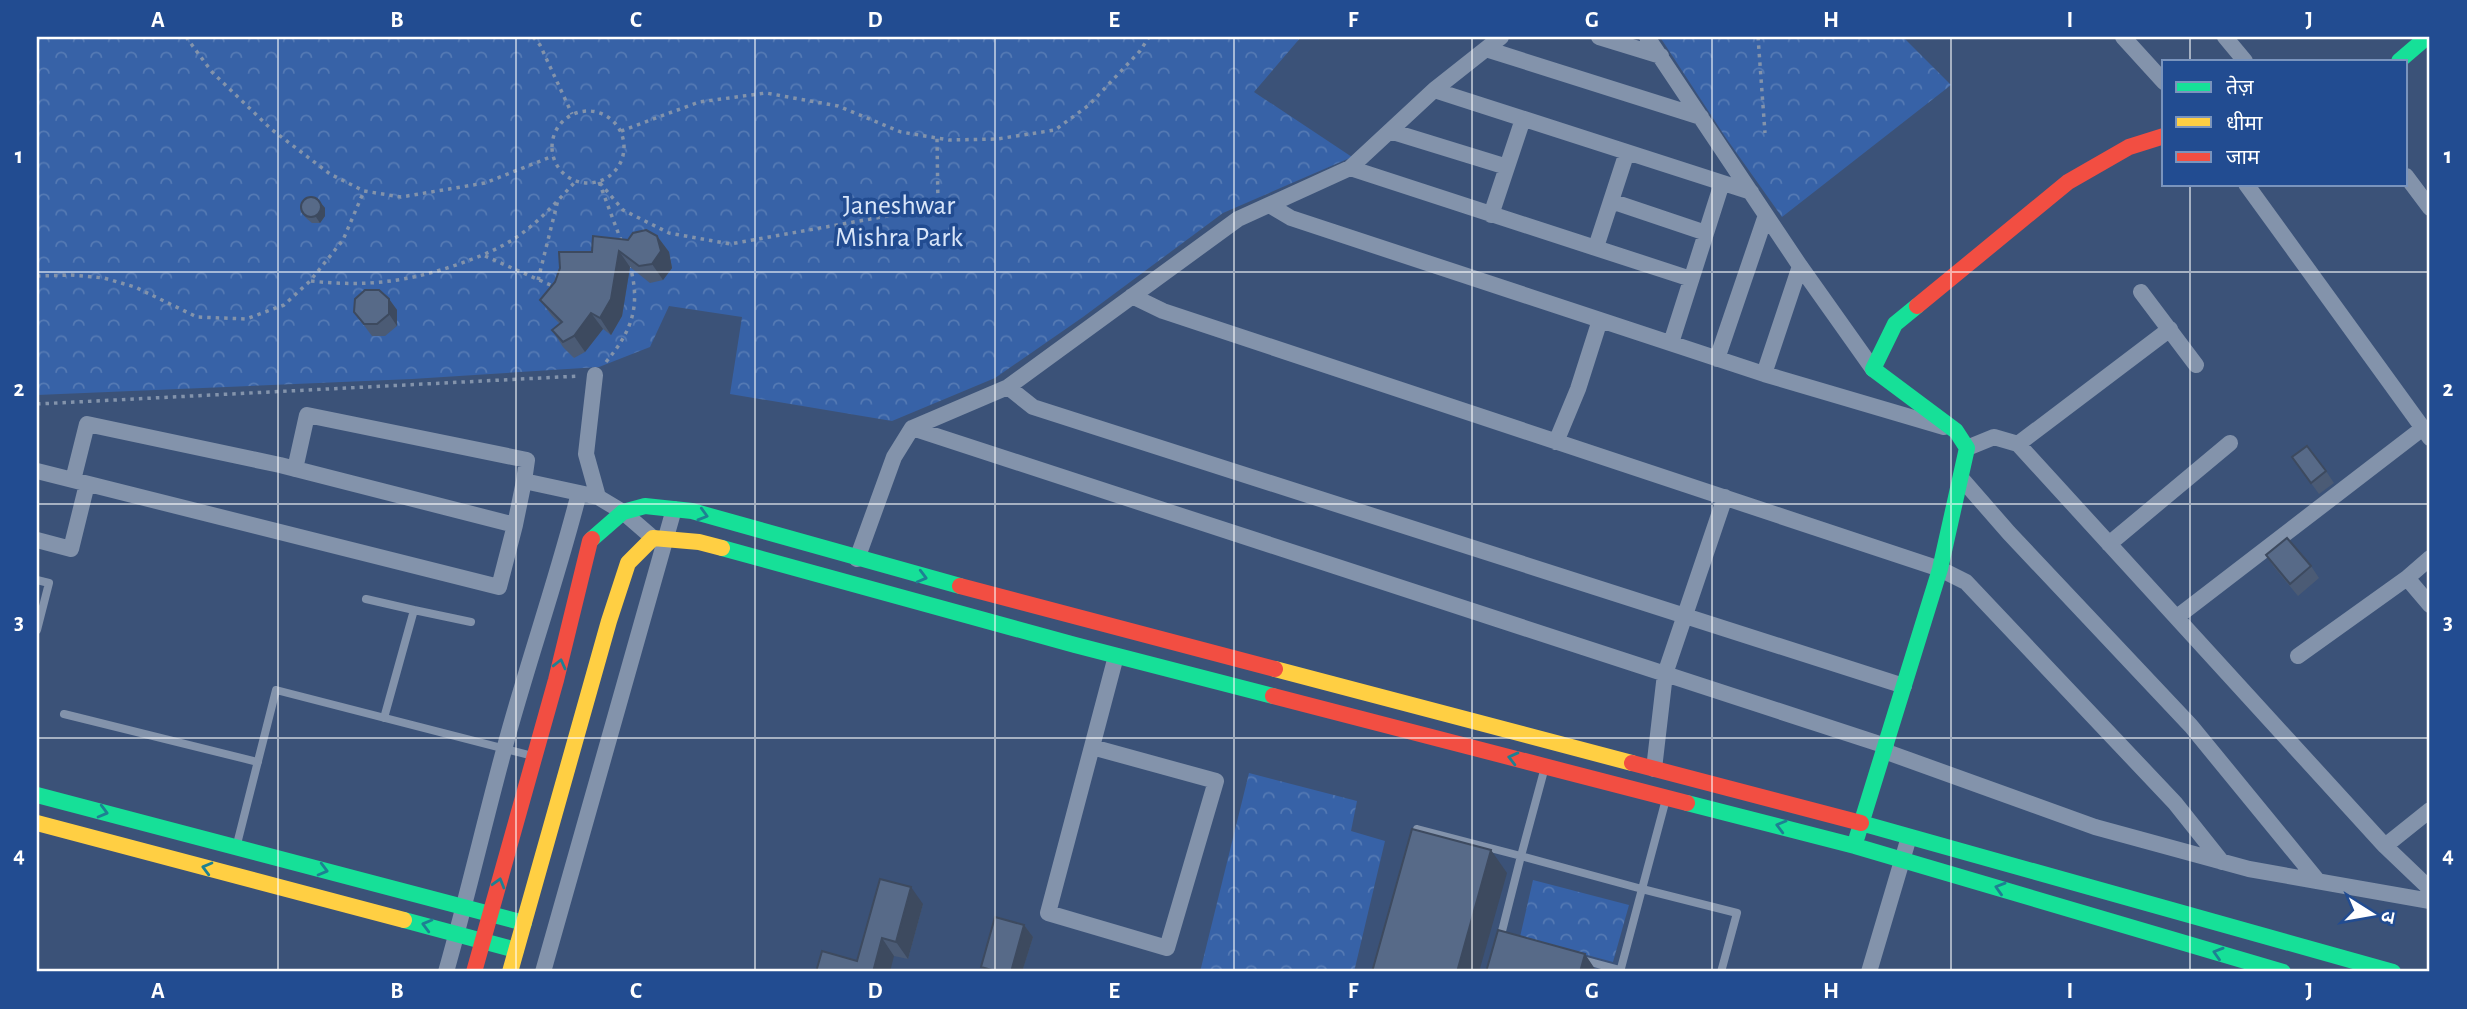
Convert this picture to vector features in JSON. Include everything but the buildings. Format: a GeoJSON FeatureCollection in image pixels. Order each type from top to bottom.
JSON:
{"type":"FeatureCollection","features":[{"type":"Feature","properties":{"kind":"street"},"geometry":{"type":"LineString","coordinates":[[858,559],[894,457],[912,428],[1008,387],[1238,219],[1350,168],[1434,90],[1501,37]]}},
{"type":"Feature","properties":{"kind":"street"},"geometry":{"type":"LineString","coordinates":[[1599,37],[1661,56]]}},
{"type":"Feature","properties":{"kind":"street"},"geometry":{"type":"LineString","coordinates":[[1647,37],[1800,266],[1873,369],[1956,431],[1968,448],[1940,569],[1855,846]]}},
{"type":"Feature","properties":{"kind":"street"},"geometry":{"type":"LineString","coordinates":[[2123,37],[2162,80]]}},
{"type":"Feature","properties":{"kind":"street"},"geometry":{"type":"LineString","coordinates":[[2225,37],[2244,60]]}},
{"type":"Feature","properties":{"kind":"street"},"geometry":{"type":"LineString","coordinates":[[2400,60],[2427,37]]}},
{"type":"Feature","properties":{"kind":"street"},"geometry":{"type":"LineString","coordinates":[[1486,50],[1702,117]]}},
{"type":"Feature","properties":{"kind":"street"},"geometry":{"type":"LineString","coordinates":[[1434,90],[1751,192]]}},
{"type":"Feature","properties":{"kind":"street"},"geometry":{"type":"LineString","coordinates":[[1491,215],[1523,119]]}},
{"type":"Feature","properties":{"kind":"street"},"geometry":{"type":"LineString","coordinates":[[1390,131],[1507,167]]}},
{"type":"Feature","properties":{"kind":"street"},"geometry":{"type":"LineString","coordinates":[[1873,369],[1895,324],[2068,182],[2129,147],[2162,137]]}},
{"type":"Feature","properties":{"kind":"street"},"geometry":{"type":"LineString","coordinates":[[1596,247],[1627,152]]}},
{"type":"Feature","properties":{"kind":"street"},"geometry":{"type":"LineString","coordinates":[[1350,168],[1691,279]]}},
{"type":"Feature","properties":{"kind":"street"},"geometry":{"type":"LineString","coordinates":[[2408,179],[2430,208]]}},
{"type":"Feature","properties":{"kind":"street"},"geometry":{"type":"LineString","coordinates":[[1671,343],[1722,183]]}},
{"type":"Feature","properties":{"kind":"street"},"geometry":{"type":"LineString","coordinates":[[2177,617],[2427,433],[2247,186]]}},
{"type":"Feature","properties":{"kind":"street"},"geometry":{"type":"LineString","coordinates":[[1611,201],[1706,233]]}},
{"type":"Feature","properties":{"kind":"street"},"geometry":{"type":"LineString","coordinates":[[1271,206],[1291,218],[1717,359],[1956,431]]}},
{"type":"Feature","properties":{"kind":"street"},"geometry":{"type":"LineString","coordinates":[[1717,359],[1766,215]]}},
{"type":"Feature","properties":{"kind":"street"},"geometry":{"type":"LineString","coordinates":[[1764,374],[1800,266]]}},
{"type":"Feature","properties":{"kind":"street"},"geometry":{"type":"LineString","coordinates":[[2141,292],[2196,365]]}},
{"type":"Feature","properties":{"kind":"street"},"geometry":{"type":"LineString","coordinates":[[1132,296],[1163,310],[1940,569],[1966,582],[2175,803],[2222,862]]}},
{"type":"Feature","properties":{"kind":"street"},"geometry":{"type":"LineString","coordinates":[[1556,442],[1578,389],[1600,320]]}},
{"type":"Feature","properties":{"kind":"street"},"geometry":{"type":"LineString","coordinates":[[2018,444],[2170,329]]}},
{"type":"Feature","properties":{"kind":"street"},"geometry":{"type":"LineString","coordinates":[[595,375],[586,454],[598,497]]}},
{"type":"Feature","properties":{"kind":"street"},"geometry":{"type":"LineString","coordinates":[[1008,387],[1033,407],[1904,686]]}},
{"type":"Feature","properties":{"kind":"street"},"geometry":{"type":"LineString","coordinates":[[37,471],[499,587],[515,525],[527,460],[307,415],[295,469]]}},
{"type":"Feature","properties":{"kind":"street"},"geometry":{"type":"LineString","coordinates":[[37,540],[71,549],[87,424],[295,469],[515,525]]}},
{"type":"Feature","properties":{"kind":"street"},"geometry":{"type":"LineString","coordinates":[[912,428],[1885,748],[2095,827],[2222,862],[2430,901]]}},
{"type":"Feature","properties":{"kind":"street"},"geometry":{"type":"LineString","coordinates":[[1968,448],[1994,437],[2018,444],[2385,845],[2430,889]]}},
{"type":"Feature","properties":{"kind":"street"},"geometry":{"type":"LineString","coordinates":[[2109,544],[2230,443]]}},
{"type":"Feature","properties":{"kind":"street"},"geometry":{"type":"LineString","coordinates":[[1961,478],[2009,533],[2191,726],[2318,881]]}},
{"type":"Feature","properties":{"kind":"street"},"geometry":{"type":"LineString","coordinates":[[524,481],[598,497],[659,539],[699,542],[1116,656],[1855,846],[2283,972]]}},
{"type":"Feature","properties":{"kind":"street"},"geometry":{"type":"LineString","coordinates":[[446,972],[465,908],[504,749],[579,493]]}},
{"type":"Feature","properties":{"kind":"street"},"geometry":{"type":"LineString","coordinates":[[1654,769],[1665,674],[1725,497]]}},
{"type":"Feature","properties":{"kind":"street"},"geometry":{"type":"LineString","coordinates":[[474,972],[535,757],[590,541],[623,512],[645,506],[692,512],[858,559],[1862,823],[2393,972]]}},
{"type":"Feature","properties":{"kind":"street"},"geometry":{"type":"LineString","coordinates":[[543,972],[659,539],[674,509]]}},
{"type":"Feature","properties":{"kind":"street"},"geometry":{"type":"LineString","coordinates":[[510,972],[609,621],[628,563],[659,539]]}},
{"type":"Feature","properties":{"kind":"street"},"geometry":{"type":"LineString","coordinates":[[2298,656],[2407,578],[2430,558]]}},
{"type":"Feature","properties":{"kind":"street"},"geometry":{"type":"LineString","coordinates":[[2407,578],[2430,606]]}},
{"type":"Feature","properties":{"kind":"street"},"geometry":{"type":"LineString","coordinates":[[1092,747],[1216,781],[1167,948],[1048,913],[1116,656]]}},
{"type":"Feature","properties":{"kind":"street"},"geometry":{"type":"LineString","coordinates":[[37,794],[524,923]]}},
{"type":"Feature","properties":{"kind":"street"},"geometry":{"type":"LineString","coordinates":[[2385,845],[2430,810]]}},
{"type":"Feature","properties":{"kind":"street"},"geometry":{"type":"LineString","coordinates":[[37,823],[516,950]]}},
{"type":"Feature","properties":{"kind":"street"},"geometry":{"type":"LineString","coordinates":[[1869,972],[1909,837]]}},
{"type":"Feature","properties":{"kind":"lane"},"geometry":{"type":"LineString","coordinates":[[37,580],[49,583],[37,629]]}},
{"type":"Feature","properties":{"kind":"lane"},"geometry":{"type":"LineString","coordinates":[[366,599],[471,622]]}},
{"type":"Feature","properties":{"kind":"lane"},"geometry":{"type":"LineString","coordinates":[[384,718],[414,610]]}},
{"type":"Feature","properties":{"kind":"lane"},"geometry":{"type":"LineString","coordinates":[[237,847],[276,690],[535,757]]}},
{"type":"Feature","properties":{"kind":"lane"},"geometry":{"type":"LineString","coordinates":[[64,714],[258,762]]}},
{"type":"Feature","properties":{"kind":"lane"},"geometry":{"type":"LineString","coordinates":[[1498,949],[1545,766]]}},
{"type":"Feature","properties":{"kind":"lane"},"geometry":{"type":"LineString","coordinates":[[1567,955],[1620,971],[1667,796]]}},
{"type":"Feature","properties":{"kind":"lane"},"geometry":{"type":"LineString","coordinates":[[1411,855],[1418,829],[1737,913],[1721,972]]}},
{"type":"Feature","properties":{"kind":"lane"},"geometry":{"type":"LineString","coordinates":[[1501,937],[1514,940]]}},
{"type":"Feature","properties":{"kind":"path"},"geometry":{"type":"LineString","coordinates":[[186,37],[212,72],[271,129],[330,174],[364,191],[401,197],[485,183],[553,156]]}},
{"type":"Feature","properties":{"kind":"path"},"geometry":{"type":"LineString","coordinates":[[533,37],[540,45],[572,114]]}},
{"type":"Feature","properties":{"kind":"path"},"geometry":{"type":"LineString","coordinates":[[621,131],[699,102],[766,93],[838,106],[901,132],[949,140],[997,139],[1055,130],[1089,105],[1140,51],[1149,37]]}},
{"type":"Feature","properties":{"kind":"path"},"geometry":{"type":"LineString","coordinates":[[1758,37],[1765,133]]}},
{"type":"Feature","properties":{"kind":"path"},"geometry":{"type":"LineString","coordinates":[[586,110],[600,112],[613,120],[621,131],[625,146],[622,160],[615,172],[599,182],[590,184],[575,181],[563,174],[553,156],[553,135],[561,122],[572,114],[586,110]]}},
{"type":"Feature","properties":{"kind":"path"},"geometry":{"type":"LineString","coordinates":[[599,182],[623,210],[669,233],[730,244],[938,207],[937,138]]}},
{"type":"Feature","properties":{"kind":"path"},"geometry":{"type":"LineString","coordinates":[[310,281],[342,285],[390,283],[423,276],[483,256],[529,228],[575,181]]}},
{"type":"Feature","properties":{"kind":"path"},"geometry":{"type":"LineString","coordinates":[[599,182],[625,250]]}},
{"type":"Feature","properties":{"kind":"path"},"geometry":{"type":"LineString","coordinates":[[37,276],[104,278],[135,287],[197,317],[247,319],[284,306],[310,281],[344,240],[364,191]]}},
{"type":"Feature","properties":{"kind":"path"},"geometry":{"type":"LineString","coordinates":[[538,280],[559,199]]}},
{"type":"Feature","properties":{"kind":"path"},"geometry":{"type":"LineString","coordinates":[[483,256],[560,289]]}},
{"type":"Feature","properties":{"kind":"path"},"geometry":{"type":"LineString","coordinates":[[37,404],[595,375],[621,344],[633,318],[635,285],[628,261]]}},
{"type":"Feature","properties":{"kind":"green space","name":"Janeshwar Mishra Park"},"geometry":{"type":"Polygon","coordinates":[[[37,37],[1301,37],[1254,92],[1352,157],[1223,213],[1083,317],[995,378],[892,421],[730,394],[742,317],[669,306],[650,347],[599,367],[412,379],[37,395],[37,37]]]}},
{"type":"Feature","properties":{"kind":"green space"},"geometry":{"type":"Polygon","coordinates":[[[1660,37],[1903,37],[1951,85],[1782,217],[1660,37]]]}},
{"type":"Feature","properties":{"kind":"green space"},"geometry":{"type":"Polygon","coordinates":[[[1249,773],[1357,801],[1351,831],[1385,841],[1354,972],[1200,972],[1249,773]]]}},
{"type":"Feature","properties":{"kind":"green space"},"geometry":{"type":"Polygon","coordinates":[[[1533,880],[1629,905],[1613,962],[1520,937],[1533,880]]]}},
{"type":"Feature","properties":{"kind":"traffic: fast"},"geometry":{"type":"LineString","coordinates":[[2400,60],[2427,37]]}},
{"type":"Feature","properties":{"kind":"traffic: fast"},"geometry":{"type":"LineString","coordinates":[[1857,837],[1940,569],[1967,448],[1956,431],[1873,369],[1895,324],[1917,306]]}},
{"type":"Feature","properties":{"kind":"traffic: fast"},"geometry":{"type":"LineString","coordinates":[[592,539],[623,512],[645,506],[692,511],[960,586]]}},
{"type":"Feature","properties":{"kind":"traffic: fast"},"geometry":{"type":"LineString","coordinates":[[722,548],[1075,645],[1273,696]]}},
{"type":"Feature","properties":{"kind":"traffic: fast"},"geometry":{"type":"LineString","coordinates":[[37,795],[524,923]]}},
{"type":"Feature","properties":{"kind":"traffic: fast"},"geometry":{"type":"LineString","coordinates":[[1687,803],[1855,846],[2283,972]]}},
{"type":"Feature","properties":{"kind":"traffic: fast"},"geometry":{"type":"LineString","coordinates":[[1861,823],[2393,972]]}},
{"type":"Feature","properties":{"kind":"traffic: fast"},"geometry":{"type":"LineString","coordinates":[[404,920],[516,950]]}},
{"type":"Feature","properties":{"kind":"traffic: slow"},"geometry":{"type":"LineString","coordinates":[[510,972],[609,621],[628,563],[653,538],[699,542],[722,548]]}},
{"type":"Feature","properties":{"kind":"traffic: slow"},"geometry":{"type":"LineString","coordinates":[[1275,669],[1632,763]]}},
{"type":"Feature","properties":{"kind":"traffic: slow"},"geometry":{"type":"LineString","coordinates":[[37,823],[404,920]]}},
{"type":"Feature","properties":{"kind":"traffic: jam"},"geometry":{"type":"LineString","coordinates":[[1917,306],[2068,182],[2129,147],[2162,137]]}},
{"type":"Feature","properties":{"kind":"traffic: jam"},"geometry":{"type":"LineString","coordinates":[[474,972],[556,680],[592,539]]}},
{"type":"Feature","properties":{"kind":"traffic: jam"},"geometry":{"type":"LineString","coordinates":[[960,586],[1275,669]]}},
{"type":"Feature","properties":{"kind":"traffic: jam"},"geometry":{"type":"LineString","coordinates":[[1273,696],[1687,803]]}},
{"type":"Feature","properties":{"kind":"traffic: jam"},"geometry":{"type":"LineString","coordinates":[[1632,763],[1861,823]]}}]}
